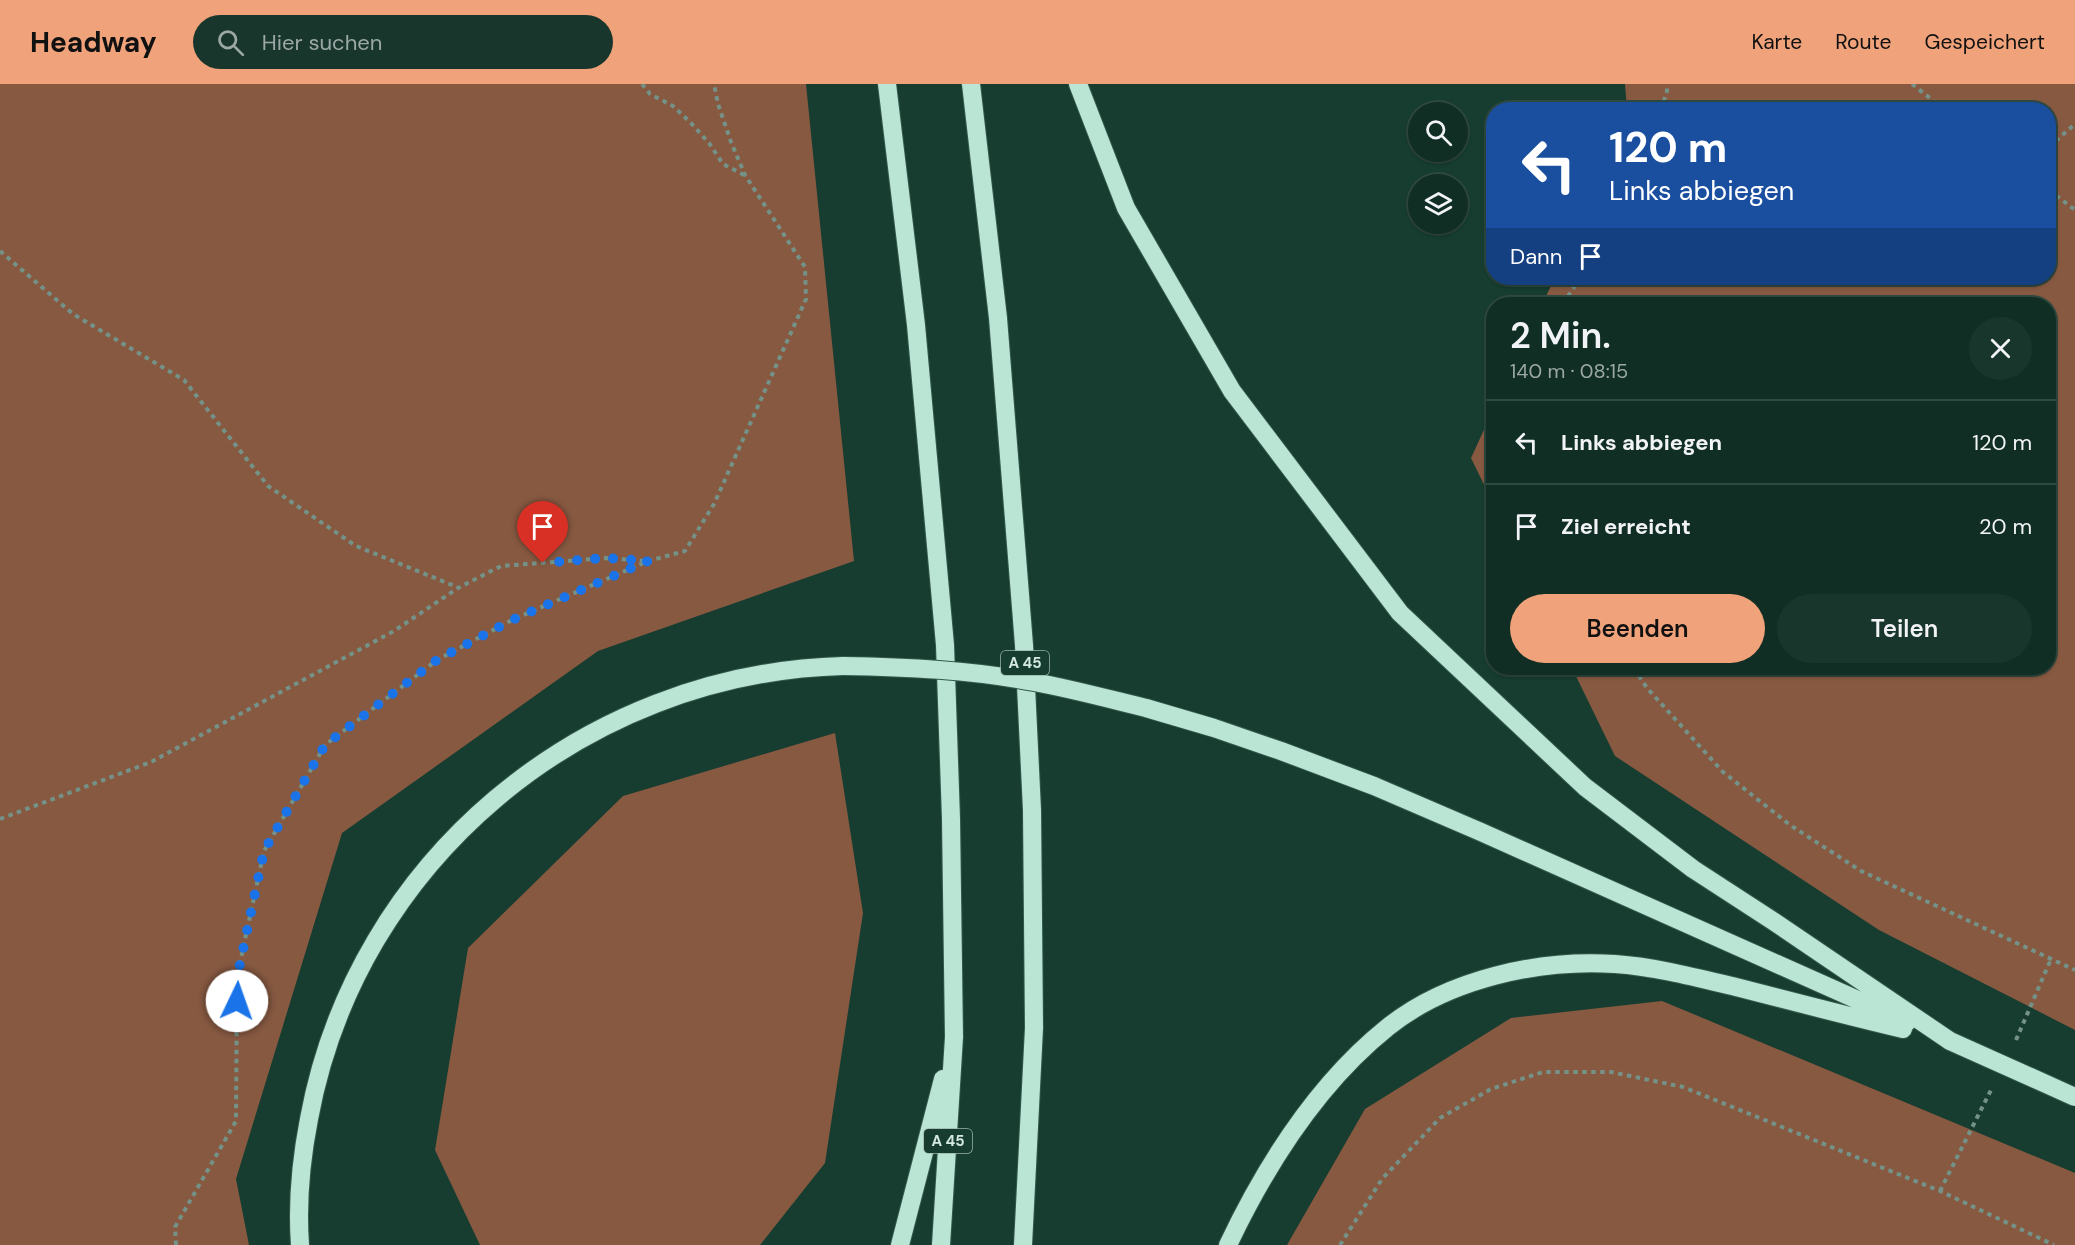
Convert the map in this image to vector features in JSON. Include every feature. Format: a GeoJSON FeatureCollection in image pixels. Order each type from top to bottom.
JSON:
{"type":"FeatureCollection","features":[{"type":"Feature","properties":{"kind":"highway","name":"A 45"},"geometry":{"type":"LineString","coordinates":[[886,84],[916,325],[945,645],[951,819],[954,1037],[941,1245]]}},
{"type":"Feature","properties":{"kind":"highway","name":"A 45"},"geometry":{"type":"LineString","coordinates":[[971,84],[998,318],[1024,645],[1032,810],[1034,1028],[1023,1245]]}},
{"type":"Feature","properties":{"kind":"highway"},"geometry":{"type":"LineString","coordinates":[[1078,84],[1126,208],[1232,391],[1400,613],[1585,787],[1693,869],[1950,1041]]}},
{"type":"Feature","properties":{"kind":"highway"},"geometry":{"type":"LineString","coordinates":[[300,1245],[302,1154],[315,1083],[338,1013],[369,949],[410,887],[450,840],[511,785],[544,760],[630,714],[676,695],[751,676],[803,667],[909,667],[972,672],[1034,681],[1146,708],[1214,728],[1374,786],[2075,1097]]}},
{"type":"Feature","properties":{"kind":"highway"},"geometry":{"type":"LineString","coordinates":[[1228,1245],[1259,1187],[1288,1140],[1321,1095],[1354,1056],[1389,1026],[1419,1007],[1448,992],[1498,974],[1558,964],[1615,964],[1669,971],[1950,1041]]}},
{"type":"Feature","properties":{"kind":"highway"},"geometry":{"type":"LineString","coordinates":[[900,1245],[954,1037]]}},
{"type":"Feature","properties":{"kind":"path"},"geometry":{"type":"LineString","coordinates":[[642,84],[650,94],[673,106],[690,122],[709,143],[723,164],[745,175]]}},
{"type":"Feature","properties":{"kind":"path"},"geometry":{"type":"LineString","coordinates":[[176,1245],[175,1227],[236,1121],[237,978],[264,851],[325,745],[437,660],[512,620],[648,561],[685,551],[714,504],[806,299],[805,267],[745,175],[718,104],[714,84]]}},
{"type":"Feature","properties":{"kind":"path"},"geometry":{"type":"LineString","coordinates":[[1664,102],[1667,84]]}},
{"type":"Feature","properties":{"kind":"path"},"geometry":{"type":"LineString","coordinates":[[1912,84],[1935,102]]}},
{"type":"Feature","properties":{"kind":"path"},"geometry":{"type":"LineString","coordinates":[[2056,141],[2075,124]]}},
{"type":"Feature","properties":{"kind":"path"},"geometry":{"type":"LineString","coordinates":[[2056,195],[2075,210]]}},
{"type":"Feature","properties":{"kind":"path"},"geometry":{"type":"LineString","coordinates":[[0,251],[73,314],[184,380],[268,486],[356,546],[458,588]]}},
{"type":"Feature","properties":{"kind":"path"},"geometry":{"type":"LineString","coordinates":[[0,819],[152,762],[393,631],[458,588],[501,566],[606,558],[648,561]]}},
{"type":"Feature","properties":{"kind":"path"},"geometry":{"type":"LineString","coordinates":[[1639,675],[1647,688],[1724,772],[1790,825],[1861,871],[2075,970]]}},
{"type":"Feature","properties":{"kind":"path"},"geometry":{"type":"LineString","coordinates":[[2012,1048],[2051,959]]}},
{"type":"Feature","properties":{"kind":"path"},"geometry":{"type":"LineString","coordinates":[[1340,1245],[1382,1179],[1440,1118],[1491,1089],[1543,1072],[1611,1072],[1683,1087],[1940,1191],[2054,1245]]}},
{"type":"Feature","properties":{"kind":"path"},"geometry":{"type":"LineString","coordinates":[[1940,1191],[1991,1089]]}},
{"type":"Feature","properties":{"kind":"shaded area"},"geometry":{"type":"Polygon","coordinates":[[[0,84],[806,84],[854,561],[598,651],[342,833],[236,1179],[249,1245],[0,1245],[0,84]]]}},
{"type":"Feature","properties":{"kind":"shaded area"},"geometry":{"type":"Polygon","coordinates":[[[1625,84],[2075,84],[2075,1030],[1879,930],[1615,756],[1575,675],[2056,675],[2056,297],[1546,297],[1552,285],[2056,285],[2056,102],[1626,102],[1625,84]]]}},
{"type":"Feature","properties":{"kind":"shaded area"},"geometry":{"type":"Polygon","coordinates":[[[1486,425],[1486,489],[1471,458],[1486,425]]]}},
{"type":"Feature","properties":{"kind":"shaded area"},"geometry":{"type":"Polygon","coordinates":[[[835,733],[863,913],[825,1163],[760,1245],[480,1245],[435,1150],[468,948],[623,796],[835,733]]]}},
{"type":"Feature","properties":{"kind":"shaded area"},"geometry":{"type":"Polygon","coordinates":[[[1662,1001],[2075,1173],[2075,1245],[1287,1245],[1365,1109],[1511,1018],[1662,1001]]]}},
{"type":"Feature","properties":{"kind":"route"},"geometry":{"type":"LineString","coordinates":[[237,1001],[237,978],[264,851],[325,745],[437,660],[512,620],[648,561],[606,558],[543,563]]}}]}
